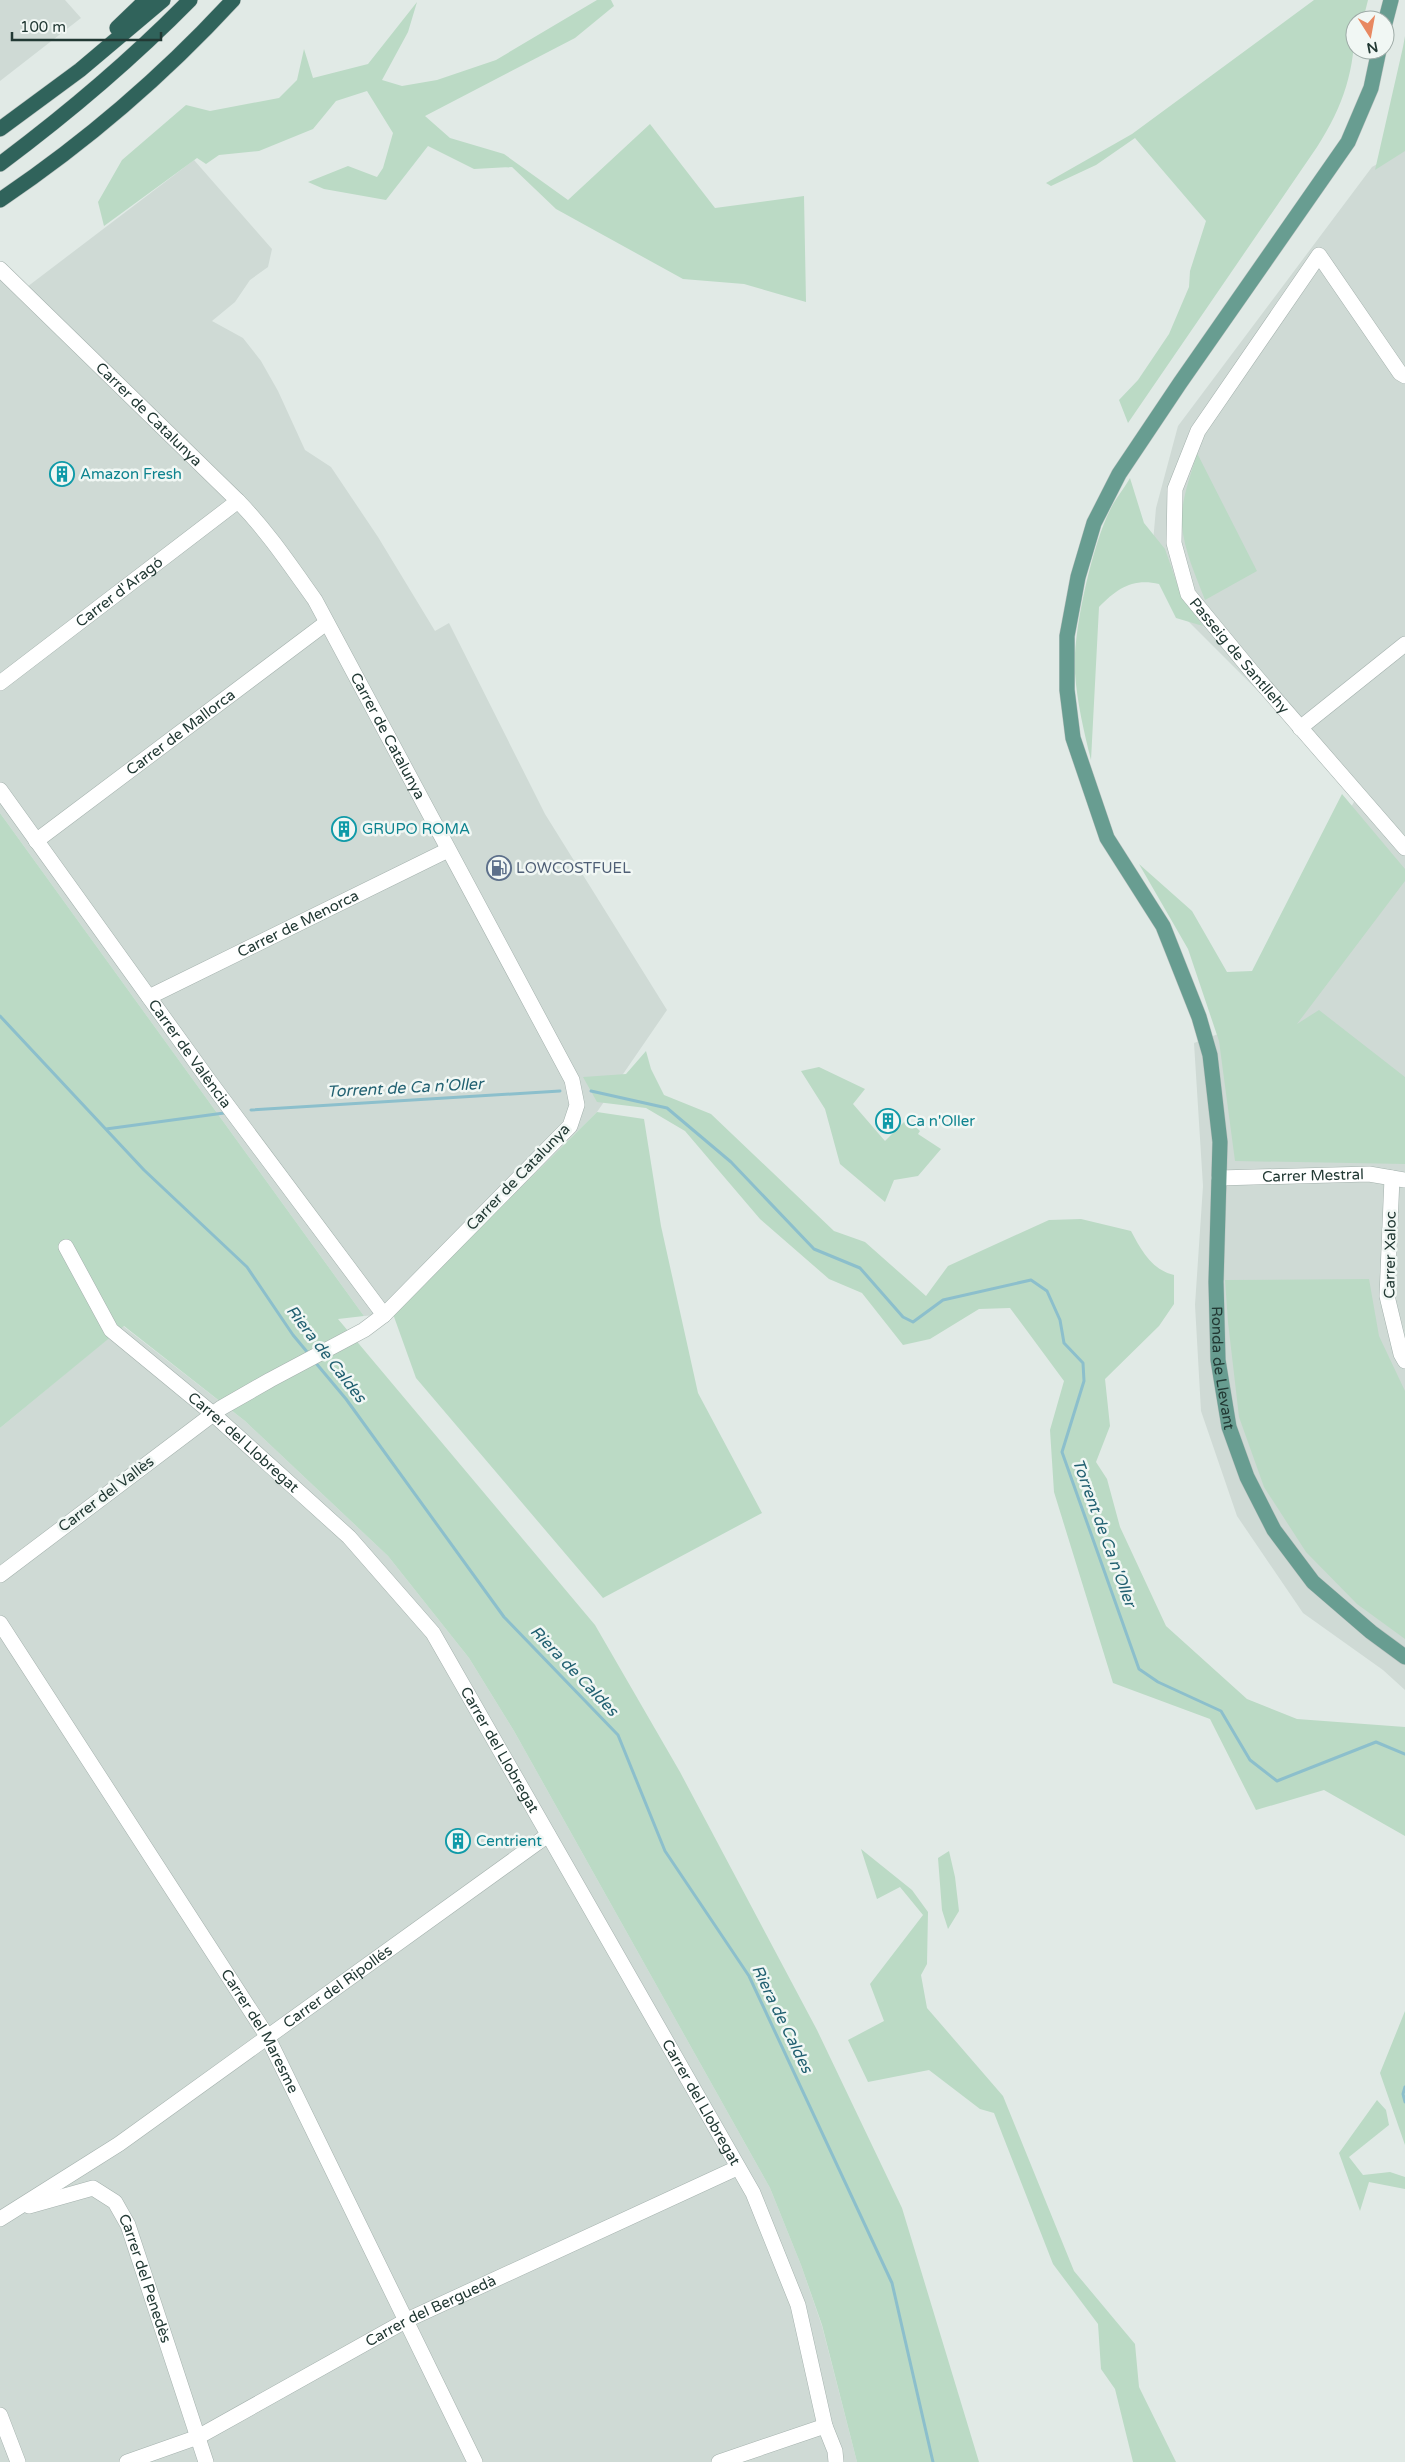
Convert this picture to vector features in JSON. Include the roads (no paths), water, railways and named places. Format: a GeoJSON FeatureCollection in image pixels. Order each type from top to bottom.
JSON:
{"type":"FeatureCollection","features":[{"type":"Feature","properties":{"kind":"highway"},"geometry":{"type":"LineString","coordinates":[[0,128],[89,53],[146,0]]}},
{"type":"Feature","properties":{"kind":"highway"},"geometry":{"type":"LineString","coordinates":[[0,128],[80,70],[163,0]]}},
{"type":"Feature","properties":{"kind":"highway"},"geometry":{"type":"LineString","coordinates":[[0,164],[54,124],[164,26],[190,0]]}},
{"type":"Feature","properties":{"kind":"highway"},"geometry":{"type":"LineString","coordinates":[[0,200],[74,148],[117,113],[200,36],[233,0]]}},
{"type":"Feature","properties":{"kind":"main road","name":"Ronda de Llevant"},"geometry":{"type":"LineString","coordinates":[[1377,60],[1371,88],[1348,142],[1185,375],[1119,474],[1094,524],[1075,594],[1067,645],[1067,690],[1073,738],[1108,838],[1163,926],[1200,1017],[1210,1055],[1220,1142],[1216,1282],[1218,1360],[1229,1427],[1247,1477],[1274,1530],[1313,1582],[1371,1632],[1405,1657]]}},
{"type":"Feature","properties":{"kind":"street","name":"Passeig de Santllehy"},"geometry":{"type":"LineString","coordinates":[[1405,376],[1400,373],[1319,255],[1198,431],[1174,488],[1174,543],[1188,594],[1300,728],[1405,848]]}},
{"type":"Feature","properties":{"kind":"street","name":"Carrer de Catalunya"},"geometry":{"type":"LineString","coordinates":[[0,269],[238,501],[269,535],[315,600],[572,1080],[577,1104],[570,1126],[384,1315],[364,1330],[270,1380]]}},
{"type":"Feature","properties":{"kind":"street","name":"Carrer d'Aragó"},"geometry":{"type":"LineString","coordinates":[[0,682],[238,501]]}},
{"type":"Feature","properties":{"kind":"street","name":"Carrer de Mallorca"},"geometry":{"type":"LineString","coordinates":[[36,841],[326,623]]}},
{"type":"Feature","properties":{"kind":"street"},"geometry":{"type":"LineString","coordinates":[[1300,728],[1405,644]]}},
{"type":"Feature","properties":{"kind":"street","name":"Carrer de València"},"geometry":{"type":"LineString","coordinates":[[0,790],[149,997],[384,1315]]}},
{"type":"Feature","properties":{"kind":"street","name":"Carrer de Menorca"},"geometry":{"type":"LineString","coordinates":[[149,997],[448,850]]}},
{"type":"Feature","properties":{"kind":"street","name":"Carrer Mestral"},"geometry":{"type":"LineString","coordinates":[[1219,1178],[1369,1174],[1399,1179]]}},
{"type":"Feature","properties":{"kind":"street","name":"Carrer Xaloc"},"geometry":{"type":"LineString","coordinates":[[1399,1179],[1387,1296],[1401,1354],[1405,1361]]}},
{"type":"Feature","properties":{"kind":"street","name":"Carrer del Llobregat"},"geometry":{"type":"LineString","coordinates":[[66,1247],[111,1330],[213,1414],[349,1537],[433,1633],[753,2193],[798,2305],[825,2426],[835,2451],[836,2462]]}},
{"type":"Feature","properties":{"kind":"street","name":"Carrer del Vallès"},"geometry":{"type":"LineString","coordinates":[[0,1575],[213,1414],[270,1380]]}},
{"type":"Feature","properties":{"kind":"street","name":"Carrer del Maresme"},"geometry":{"type":"LineString","coordinates":[[0,1624],[267,2036],[475,2462]]}},
{"type":"Feature","properties":{"kind":"street","name":"Carrer del Ripollés"},"geometry":{"type":"LineString","coordinates":[[5,2215],[119,2144],[548,1835]]}},
{"type":"Feature","properties":{"kind":"street","name":"Carrer del Berguedà"},"geometry":{"type":"LineString","coordinates":[[128,2462],[198,2437],[407,2320],[737,2168]]}},
{"type":"Feature","properties":{"kind":"street","name":"Carrer del Penedès"},"geometry":{"type":"LineString","coordinates":[[5,2215],[93,2188],[115,2202],[128,2225],[206,2462]]}},
{"type":"Feature","properties":{"kind":"street"},"geometry":{"type":"LineString","coordinates":[[0,2415],[18,2462]]}},
{"type":"Feature","properties":{"kind":"street"},"geometry":{"type":"LineString","coordinates":[[719,2462],[825,2426]]}},
{"type":"Feature","properties":{"kind":"waterway","name":"Riera de Caldes"},"geometry":{"type":"LineString","coordinates":[[0,1016],[144,1170],[247,1267],[293,1335],[308,1353]]}},
{"type":"Feature","properties":{"kind":"waterway","name":"Torrent de Ca n'Oller"},"geometry":{"type":"LineString","coordinates":[[251,1110],[560,1091]]}},
{"type":"Feature","properties":{"kind":"waterway","name":"Torrent de Ca n'Oller"},"geometry":{"type":"LineString","coordinates":[[591,1091],[667,1108],[731,1162],[814,1249],[860,1268],[903,1317],[913,1322],[943,1300],[1031,1280],[1047,1291],[1060,1320],[1064,1343],[1083,1363],[1084,1381],[1062,1452],[1139,1669],[1158,1682],[1221,1711],[1250,1760],[1277,1781],[1376,1742],[1405,1754]]}},
{"type":"Feature","properties":{"kind":"waterway","name":"Torrent de Ca n'Oller"},"geometry":{"type":"LineString","coordinates":[[106,1129],[224,1113]]}},
{"type":"Feature","properties":{"kind":"waterway","name":"Riera de Caldes"},"geometry":{"type":"LineString","coordinates":[[315,1362],[346,1399],[504,1617],[618,1735],[665,1851],[749,1976],[892,2283],[933,2462]]}},
{"type":"Feature","properties":{"kind":"waterway","name":"Torrent de Ca n'Oller"},"geometry":{"type":"LineString","coordinates":[[1405,2087],[1403,2094],[1405,2102]]}},
{"type":"Feature","properties":{"kind":"place","name":"Amazon Fresh"},"geometry":{"type":"Point","coordinates":[62,474]}},
{"type":"Feature","properties":{"kind":"place","name":"GRUPO ROMA"},"geometry":{"type":"Point","coordinates":[344,829]}},
{"type":"Feature","properties":{"kind":"place","name":"LOWCOSTFUEL"},"geometry":{"type":"Point","coordinates":[499,868]}},
{"type":"Feature","properties":{"kind":"place","name":"Ca n'Oller"},"geometry":{"type":"Point","coordinates":[888,1121]}},
{"type":"Feature","properties":{"kind":"place","name":"Centrient"},"geometry":{"type":"Point","coordinates":[458,1841]}}]}
